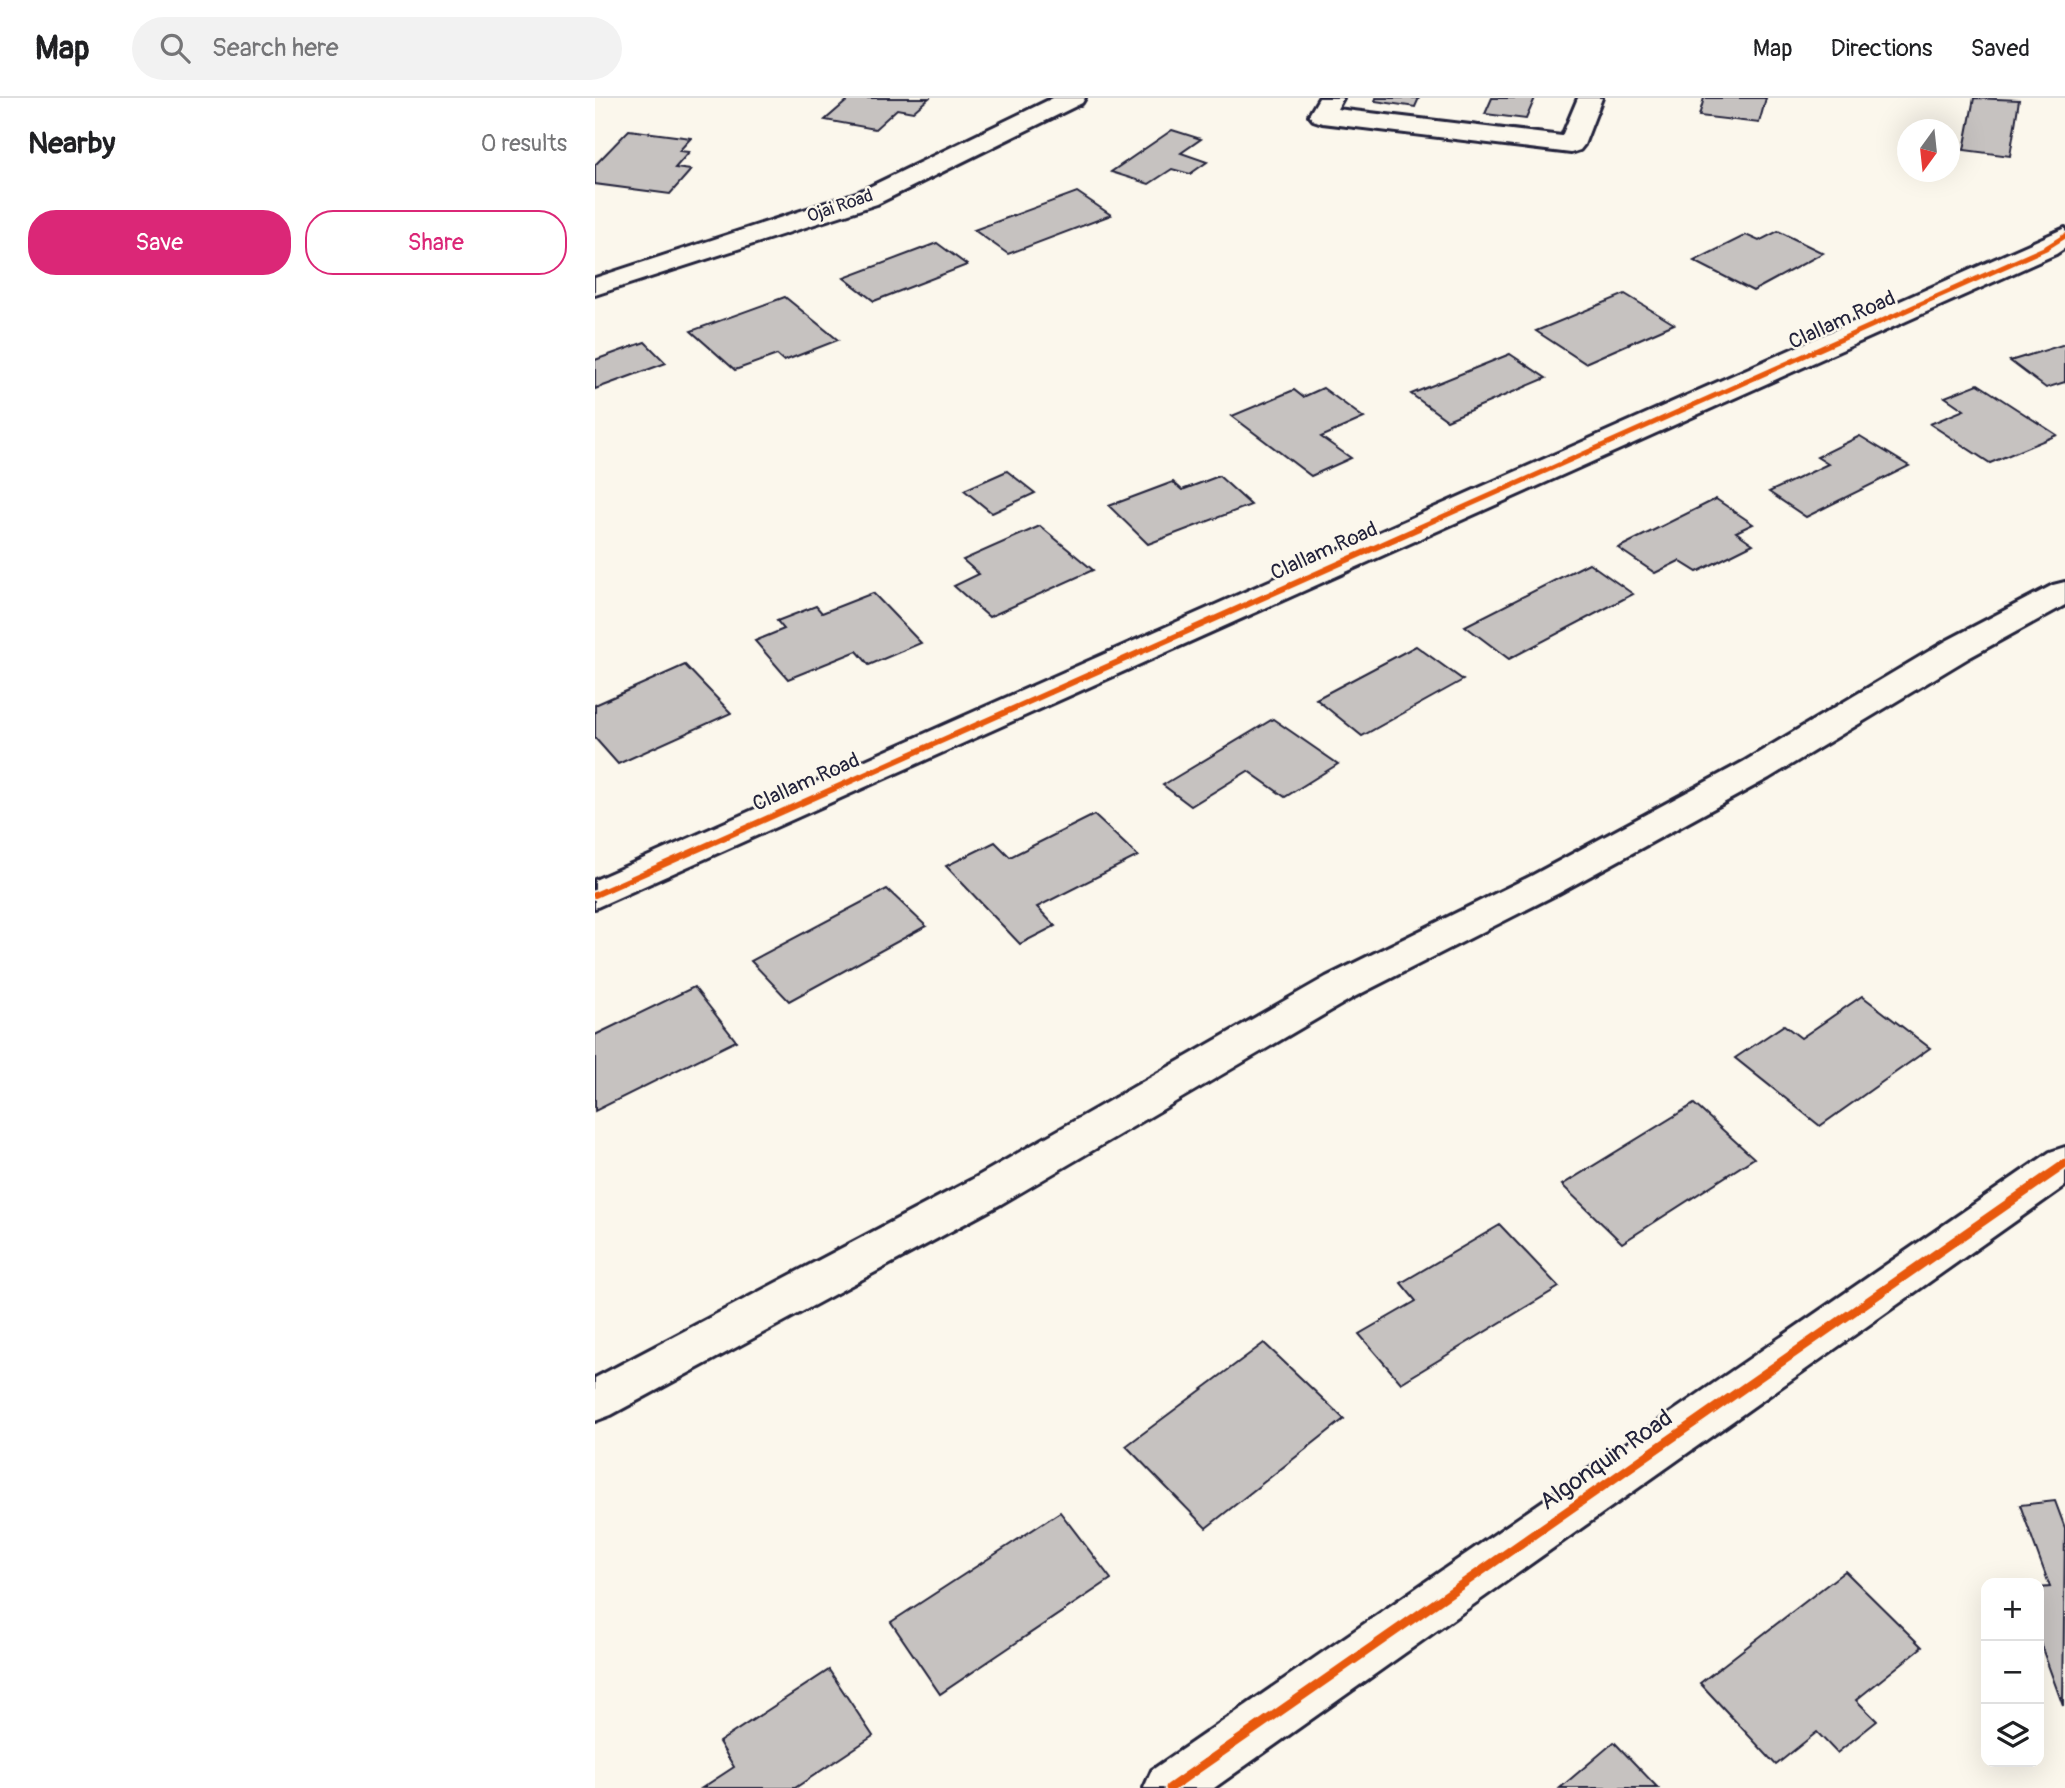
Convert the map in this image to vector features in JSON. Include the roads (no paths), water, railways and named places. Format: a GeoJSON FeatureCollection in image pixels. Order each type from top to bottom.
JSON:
{"type":"FeatureCollection","features":[{"type":"Feature","properties":{"kind":"street","name":"Ojai Road"},"geometry":{"type":"LineString","coordinates":[[595,287],[868,198],[1073,98]]}},
{"type":"Feature","properties":{"kind":"street"},"geometry":{"type":"LineString","coordinates":[[1331,98],[1322,115],[1571,145],[1590,98]]}},
{"type":"Feature","properties":{"kind":"street","name":"Clallam Road"},"geometry":{"type":"LineString","coordinates":[[595,895],[2033,254],[2065,236]]}},
{"type":"Feature","properties":{"kind":"street"},"geometry":{"type":"LineString","coordinates":[[595,1401],[986,1192],[1340,987],[1546,884],[1745,777],[1958,649],[2065,592]]}},
{"type":"Feature","properties":{"kind":"street","name":"Algonquin Road"},"geometry":{"type":"LineString","coordinates":[[1170,1788],[2065,1164]]}}]}
